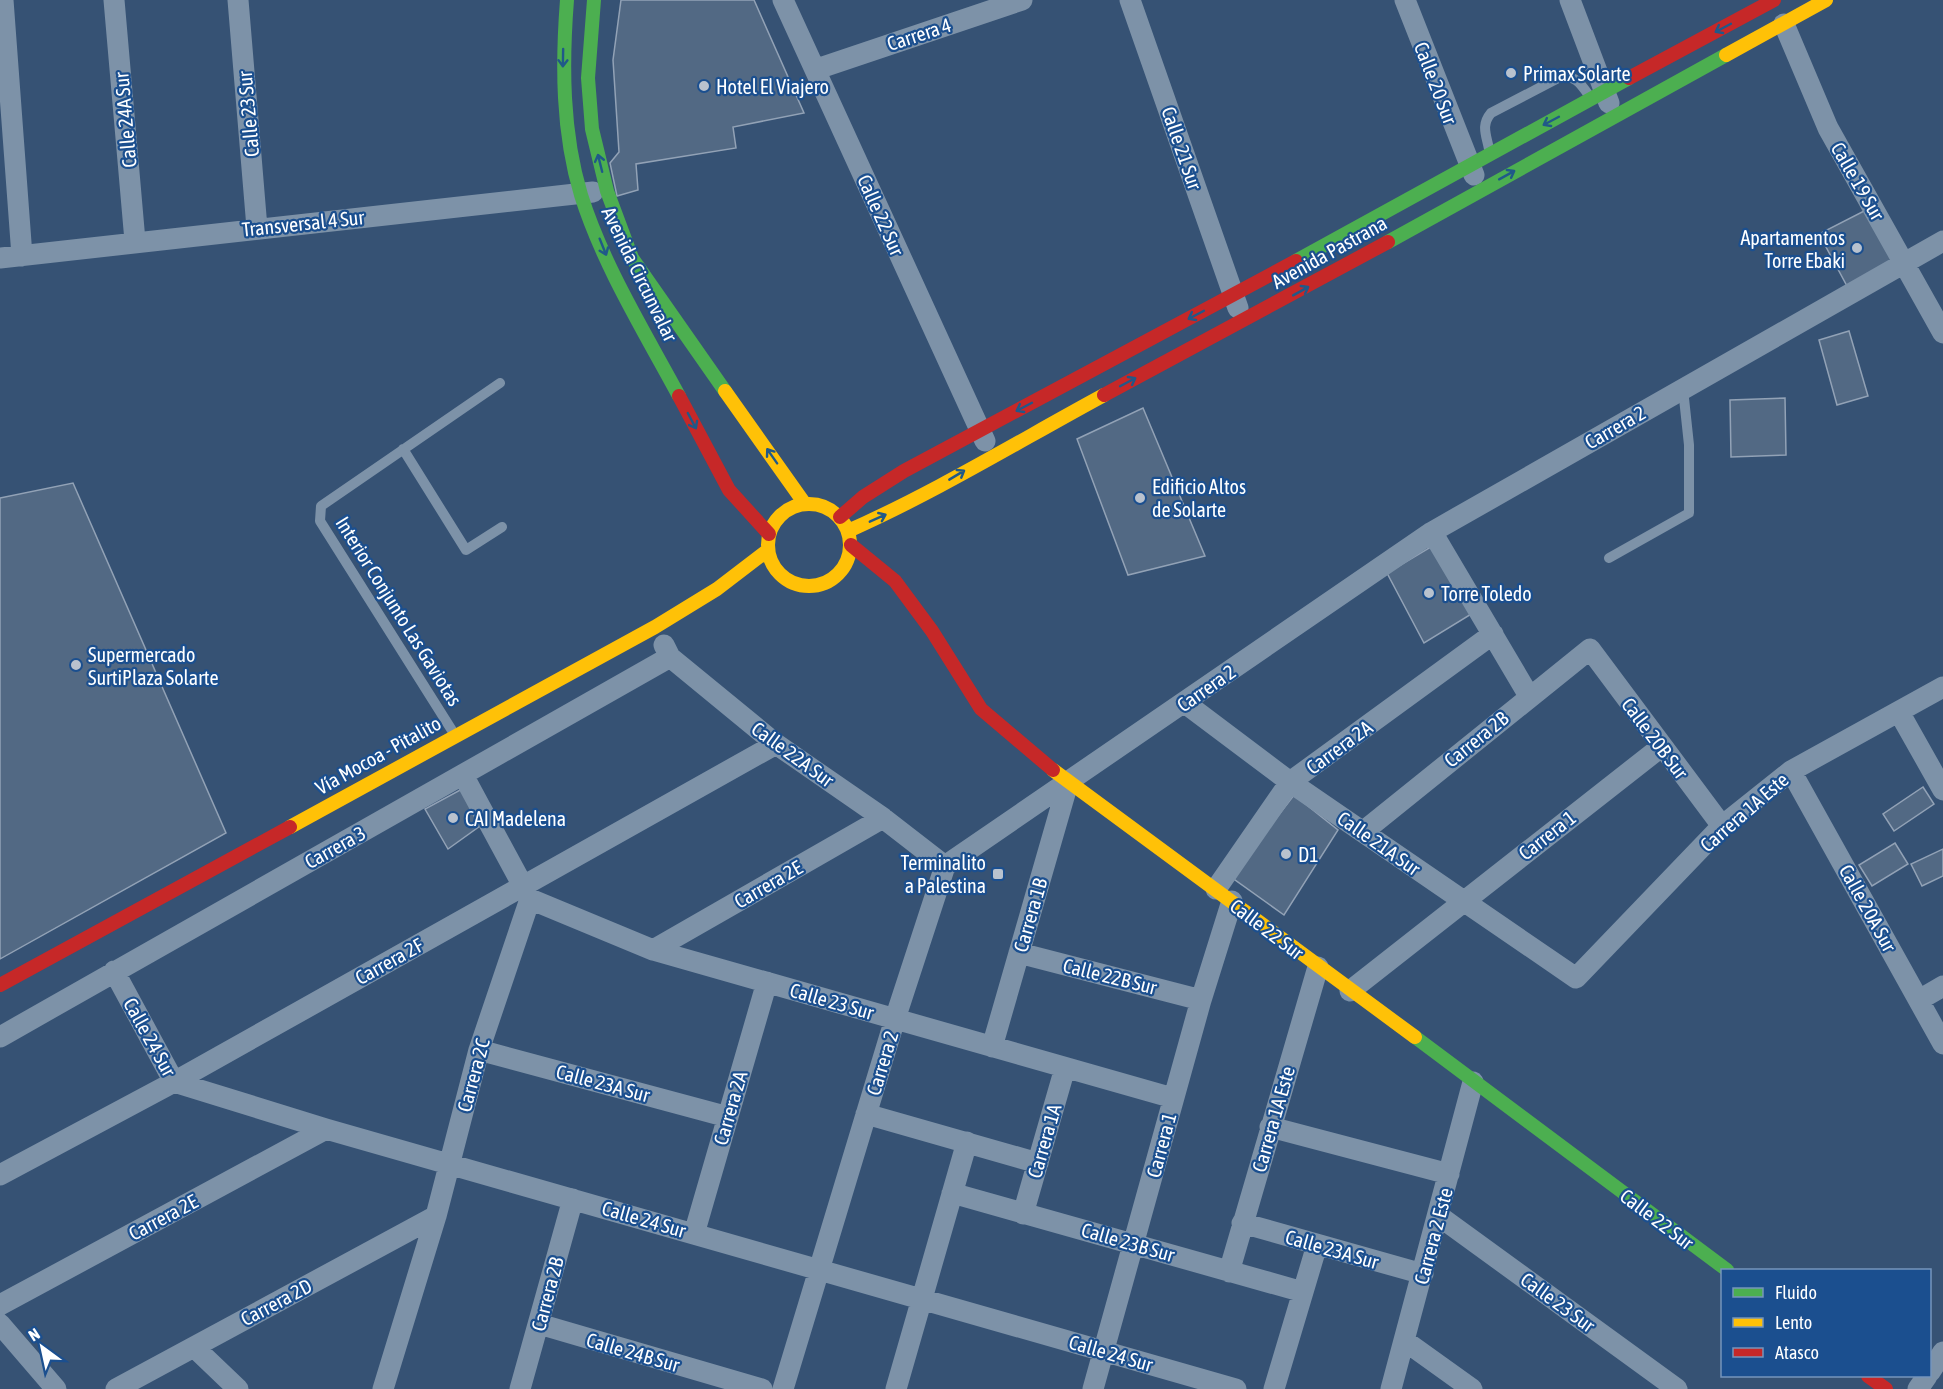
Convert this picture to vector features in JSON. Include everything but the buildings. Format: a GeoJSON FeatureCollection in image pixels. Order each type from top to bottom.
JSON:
{"type":"FeatureCollection","features":[{"type":"Feature","properties":{"kind":"main road","name":"Avenida Circunvalar"},"geometry":{"type":"LineString","coordinates":[[567,0],[562,60],[569,131],[581,194],[612,270],[729,490],[769,534]]}},
{"type":"Feature","properties":{"kind":"main road","name":"Avenida Circunvalar"},"geometry":{"type":"LineString","coordinates":[[594,0],[588,78],[592,129],[607,190],[633,258],[805,504]]}},
{"type":"Feature","properties":{"kind":"main road","name":"Avenida Pastrana"},"geometry":{"type":"LineString","coordinates":[[840,517],[863,497],[904,471],[1234,296],[1468,165],[1597,96],[1740,9],[1774,0]]}},
{"type":"Feature","properties":{"kind":"main road","name":"Avenida Pastrana"},"geometry":{"type":"LineString","coordinates":[[848,531],[907,506],[992,454],[1242,322],[1826,0]]}},
{"type":"Feature","properties":{"kind":"main road"},"geometry":{"type":"LineString","coordinates":[[717,590],[766,573],[792,583],[813,586],[832,579],[846,564],[851,545],[848,531],[840,517],[824,506],[805,504],[782,513],[769,534],[766,573]]}},
{"type":"Feature","properties":{"kind":"main road","name":"Calle 22 Sur"},"geometry":{"type":"LineString","coordinates":[[851,545],[895,581],[932,631],[981,709],[1068,783],[1224,895],[1318,968],[1726,1269]]}},
{"type":"Feature","properties":{"kind":"main road","name":"Vía Mocoa - Pitalito"},"geometry":{"type":"LineString","coordinates":[[0,985],[655,627],[717,590],[768,550]]}},
{"type":"Feature","properties":{"kind":"main road"},"geometry":{"type":"LineString","coordinates":[[846,564],[895,581]]}},
{"type":"Feature","properties":{"kind":"main road"},"geometry":{"type":"LineString","coordinates":[[1869,1377],[1886,1389]]}},
{"type":"Feature","properties":{"kind":"street"},"geometry":{"type":"LineString","coordinates":[[3,0],[22,255]]}},
{"type":"Feature","properties":{"kind":"street","name":"Calle 24A Sur"},"geometry":{"type":"LineString","coordinates":[[114,0],[135,241]]}},
{"type":"Feature","properties":{"kind":"street","name":"Calle 23 Sur"},"geometry":{"type":"LineString","coordinates":[[238,0],[257,228]]}},
{"type":"Feature","properties":{"kind":"street","name":"Calle 22 Sur"},"geometry":{"type":"LineString","coordinates":[[783,0],[817,69],[979,431],[992,454]]}},
{"type":"Feature","properties":{"kind":"street","name":"Carrera 4"},"geometry":{"type":"LineString","coordinates":[[817,69],[1022,0]]}},
{"type":"Feature","properties":{"kind":"street","name":"Calle 21 Sur"},"geometry":{"type":"LineString","coordinates":[[1130,0],[1242,322]]}},
{"type":"Feature","properties":{"kind":"street","name":"Calle 20 Sur"},"geometry":{"type":"LineString","coordinates":[[1405,0],[1468,165],[1481,189]]}},
{"type":"Feature","properties":{"kind":"street"},"geometry":{"type":"LineString","coordinates":[[1570,0],[1597,96],[1615,116]]}},
{"type":"Feature","properties":{"kind":"street"},"geometry":{"type":"LineString","coordinates":[[1740,9],[1753,41]]}},
{"type":"Feature","properties":{"kind":"street","name":"Calle 19 Sur"},"geometry":{"type":"LineString","coordinates":[[1784,24],[1828,128],[1943,333]]}},
{"type":"Feature","properties":{"kind":"street","name":"Transversal 4 Sur"},"geometry":{"type":"LineString","coordinates":[[0,258],[135,241],[607,190]]}},
{"type":"Feature","properties":{"kind":"street","name":"Carrera 2"},"geometry":{"type":"LineString","coordinates":[[783,1389],[895,1019],[945,866],[1432,532],[1943,241]]}},
{"type":"Feature","properties":{"kind":"street"},"geometry":{"type":"LineString","coordinates":[[1432,532],[1529,696]]}},
{"type":"Feature","properties":{"kind":"street","name":"Calle 22A Sur"},"geometry":{"type":"LineString","coordinates":[[655,627],[670,657],[776,744],[883,818],[945,866]]}},
{"type":"Feature","properties":{"kind":"street","name":"Carrera 2A"},"geometry":{"type":"LineString","coordinates":[[1224,895],[1290,782],[1493,634]]}},
{"type":"Feature","properties":{"kind":"street","name":"Carrera 2B"},"geometry":{"type":"LineString","coordinates":[[1364,831],[1590,649]]}},
{"type":"Feature","properties":{"kind":"street","name":"Calle 20B Sur"},"geometry":{"type":"LineString","coordinates":[[1590,649],[1660,747],[1722,826]]}},
{"type":"Feature","properties":{"kind":"street","name":"Carrera 3"},"geometry":{"type":"LineString","coordinates":[[0,1037],[670,657]]}},
{"type":"Feature","properties":{"kind":"street","name":"Carrera 1A Este"},"geometry":{"type":"LineString","coordinates":[[1576,978],[1722,826],[1791,771],[1943,687]]}},
{"type":"Feature","properties":{"kind":"street","name":"Calle 21A Sur"},"geometry":{"type":"LineString","coordinates":[[1185,703],[1290,782],[1576,978]]}},
{"type":"Feature","properties":{"kind":"street"},"geometry":{"type":"LineString","coordinates":[[1899,712],[1943,790]]}},
{"type":"Feature","properties":{"kind":"street","name":"Carrera 2F"},"geometry":{"type":"LineString","coordinates":[[0,1175],[527,892],[776,744]]}},
{"type":"Feature","properties":{"kind":"street","name":"Carrera 1"},"geometry":{"type":"LineString","coordinates":[[1350,991],[1660,747]]}},
{"type":"Feature","properties":{"kind":"street","name":"Calle 20A Sur"},"geometry":{"type":"LineString","coordinates":[[1791,771],[1943,1044]]}},
{"type":"Feature","properties":{"kind":"street"},"geometry":{"type":"LineString","coordinates":[[463,775],[527,892]]}},
{"type":"Feature","properties":{"kind":"street","name":"Carrera 1B"},"geometry":{"type":"LineString","coordinates":[[992,1047],[1068,783]]}},
{"type":"Feature","properties":{"kind":"street","name":"Carrera 2E"},"geometry":{"type":"LineString","coordinates":[[653,950],[883,818]]}},
{"type":"Feature","properties":{"kind":"street","name":"Calle 23 Sur"},"geometry":{"type":"LineString","coordinates":[[527,892],[653,950],[1173,1098]]}},
{"type":"Feature","properties":{"kind":"street","name":"Carrera 2C"},"geometry":{"type":"LineString","coordinates":[[383,1389],[436,1216],[479,1050],[527,892]]}},
{"type":"Feature","properties":{"kind":"street","name":"Carrera 1"},"geometry":{"type":"LineString","coordinates":[[1093,1389],[1201,1000],[1224,895]]}},
{"type":"Feature","properties":{"kind":"street","name":"Calle 22B Sur"},"geometry":{"type":"LineString","coordinates":[[1019,953],[1201,1000]]}},
{"type":"Feature","properties":{"kind":"street","name":"Carrera 1A Este"},"geometry":{"type":"LineString","coordinates":[[1229,1272],[1318,968]]}},
{"type":"Feature","properties":{"kind":"street","name":"Calle 24 Sur"},"geometry":{"type":"LineString","coordinates":[[114,971],[174,1082],[327,1129],[1236,1389]]}},
{"type":"Feature","properties":{"kind":"street","name":"Carrera 2A"},"geometry":{"type":"LineString","coordinates":[[694,1234],[767,982]]}},
{"type":"Feature","properties":{"kind":"street"},"geometry":{"type":"LineString","coordinates":[[1919,1000],[1943,986]]}},
{"type":"Feature","properties":{"kind":"street","name":"Calle 23A Sur"},"geometry":{"type":"LineString","coordinates":[[479,1050],[728,1117]]}},
{"type":"Feature","properties":{"kind":"street","name":"Carrera 1A"},"geometry":{"type":"LineString","coordinates":[[1023,1214],[1065,1068]]}},
{"type":"Feature","properties":{"kind":"street","name":"Carrera 2 Este"},"geometry":{"type":"LineString","coordinates":[[1391,1389],[1473,1082]]}},
{"type":"Feature","properties":{"kind":"street"},"geometry":{"type":"LineString","coordinates":[[866,1114],[1038,1162]]}},
{"type":"Feature","properties":{"kind":"street"},"geometry":{"type":"LineString","coordinates":[[1270,1127],[1449,1174]]}},
{"type":"Feature","properties":{"kind":"street","name":"Carrera 2E"},"geometry":{"type":"LineString","coordinates":[[0,1305],[327,1129]]}},
{"type":"Feature","properties":{"kind":"street"},"geometry":{"type":"LineString","coordinates":[[896,1389],[967,1142]]}},
{"type":"Feature","properties":{"kind":"street","name":"Calle 23B Sur"},"geometry":{"type":"LineString","coordinates":[[952,1193],[1302,1293]]}},
{"type":"Feature","properties":{"kind":"street","name":"Carrera 2B"},"geometry":{"type":"LineString","coordinates":[[520,1389],[573,1199]]}},
{"type":"Feature","properties":{"kind":"street","name":"Carrera 2D"},"geometry":{"type":"LineString","coordinates":[[116,1389],[436,1216]]}},
{"type":"Feature","properties":{"kind":"street","name":"Calle 23 Sur"},"geometry":{"type":"LineString","coordinates":[[1439,1216],[1677,1389]]}},
{"type":"Feature","properties":{"kind":"street","name":"Calle 23A Sur"},"geometry":{"type":"LineString","coordinates":[[1242,1224],[1423,1274]]}},
{"type":"Feature","properties":{"kind":"street"},"geometry":{"type":"LineString","coordinates":[[1274,1389],[1317,1245]]}},
{"type":"Feature","properties":{"kind":"street"},"geometry":{"type":"LineString","coordinates":[[0,1324],[56,1389]]}},
{"type":"Feature","properties":{"kind":"street","name":"Calle 24B Sur"},"geometry":{"type":"LineString","coordinates":[[539,1324],[762,1389]]}},
{"type":"Feature","properties":{"kind":"street"},"geometry":{"type":"LineString","coordinates":[[1405,1341],[1472,1389]]}},
{"type":"Feature","properties":{"kind":"street"},"geometry":{"type":"LineString","coordinates":[[194,1347],[238,1389]]}},
{"type":"Feature","properties":{"kind":"street"},"geometry":{"type":"LineString","coordinates":[[1931,1369],[1943,1352]]}},
{"type":"Feature","properties":{"kind":"lane"},"geometry":{"type":"LineString","coordinates":[[1490,154],[1485,121],[1501,108],[1560,77],[1569,76],[1576,79],[1597,96]]}},
{"type":"Feature","properties":{"kind":"lane","name":"Interior Conjunto Las Gaviotas"},"geometry":{"type":"LineString","coordinates":[[455,735],[320,521],[321,506],[500,383]]}},
{"type":"Feature","properties":{"kind":"lane"},"geometry":{"type":"LineString","coordinates":[[1609,558],[1689,513],[1689,445],[1683,389]]}},
{"type":"Feature","properties":{"kind":"lane"},"geometry":{"type":"LineString","coordinates":[[403,449],[466,550],[502,527]]}},
{"type":"Feature","properties":{"kind":"traffic: fast"},"geometry":{"type":"LineString","coordinates":[[567,0],[564,49],[565,98],[570,147],[581,195],[612,272],[679,396]]}},
{"type":"Feature","properties":{"kind":"traffic: fast"},"geometry":{"type":"LineString","coordinates":[[594,0],[588,78],[592,129],[607,191],[632,258],[725,391]]}},
{"type":"Feature","properties":{"kind":"traffic: fast"},"geometry":{"type":"LineString","coordinates":[[1388,242],[1726,55]]}},
{"type":"Feature","properties":{"kind":"traffic: fast"},"geometry":{"type":"LineString","coordinates":[[1296,261],[1629,78]]}},
{"type":"Feature","properties":{"kind":"traffic: fast"},"geometry":{"type":"LineString","coordinates":[[1415,1037],[1726,1269]]}},
{"type":"Feature","properties":{"kind":"traffic: slow"},"geometry":{"type":"LineString","coordinates":[[1726,55],[1826,0]]}},
{"type":"Feature","properties":{"kind":"traffic: slow"},"geometry":{"type":"LineString","coordinates":[[725,391],[805,504]]}},
{"type":"Feature","properties":{"kind":"traffic: slow"},"geometry":{"type":"LineString","coordinates":[[848,531],[945,483],[1104,395]]}},
{"type":"Feature","properties":{"kind":"traffic: slow"},"geometry":{"type":"LineString","coordinates":[[809,504],[825,507],[838,516],[847,529],[850,545],[847,561],[838,574],[825,583],[809,586],[793,583],[780,574],[771,561],[768,545],[771,529],[780,516],[793,507],[809,504]]}},
{"type":"Feature","properties":{"kind":"traffic: slow"},"geometry":{"type":"LineString","coordinates":[[290,827],[655,627],[717,589],[768,550]]}},
{"type":"Feature","properties":{"kind":"traffic: slow"},"geometry":{"type":"LineString","coordinates":[[1053,770],[1415,1037]]}},
{"type":"Feature","properties":{"kind":"traffic: jam"},"geometry":{"type":"LineString","coordinates":[[1629,78],[1774,0]]}},
{"type":"Feature","properties":{"kind":"traffic: jam"},"geometry":{"type":"LineString","coordinates":[[1104,395],[1388,242]]}},
{"type":"Feature","properties":{"kind":"traffic: jam"},"geometry":{"type":"LineString","coordinates":[[840,517],[863,497],[904,471],[1296,261]]}},
{"type":"Feature","properties":{"kind":"traffic: jam"},"geometry":{"type":"LineString","coordinates":[[679,396],[729,490],[769,534]]}},
{"type":"Feature","properties":{"kind":"traffic: jam"},"geometry":{"type":"LineString","coordinates":[[851,545],[895,581],[932,631],[981,709],[1053,770]]}},
{"type":"Feature","properties":{"kind":"traffic: jam"},"geometry":{"type":"LineString","coordinates":[[0,985],[290,827]]}},
{"type":"Feature","properties":{"kind":"traffic: jam"},"geometry":{"type":"LineString","coordinates":[[1869,1377],[1886,1389]]}},
{"type":"Feature","properties":{"kind":"place","name":"Primax Solarte"},"geometry":{"type":"Point","coordinates":[1511,73]}},
{"type":"Feature","properties":{"kind":"place","name":"Hotel El Viajero"},"geometry":{"type":"Point","coordinates":[704,86]}},
{"type":"Feature","properties":{"kind":"place","name":"Apartamentos Torre Ebaki"},"geometry":{"type":"Point","coordinates":[1857,248]}},
{"type":"Feature","properties":{"kind":"place","name":"Edificio Altos de Solarte"},"geometry":{"type":"Point","coordinates":[1140,498]}},
{"type":"Feature","properties":{"kind":"place","name":"Torre Toledo"},"geometry":{"type":"Point","coordinates":[1429,593]}},
{"type":"Feature","properties":{"kind":"place","name":"Supermercado SurtiPlaza Solarte"},"geometry":{"type":"Point","coordinates":[76,665]}},
{"type":"Feature","properties":{"kind":"place","name":"CAI Madelena"},"geometry":{"type":"Point","coordinates":[453,818]}},
{"type":"Feature","properties":{"kind":"place","name":"D1"},"geometry":{"type":"Point","coordinates":[1286,854]}},
{"type":"Feature","properties":{"kind":"place","name":"Terminalito a Palestina"},"geometry":{"type":"Point","coordinates":[998,874]}}]}
